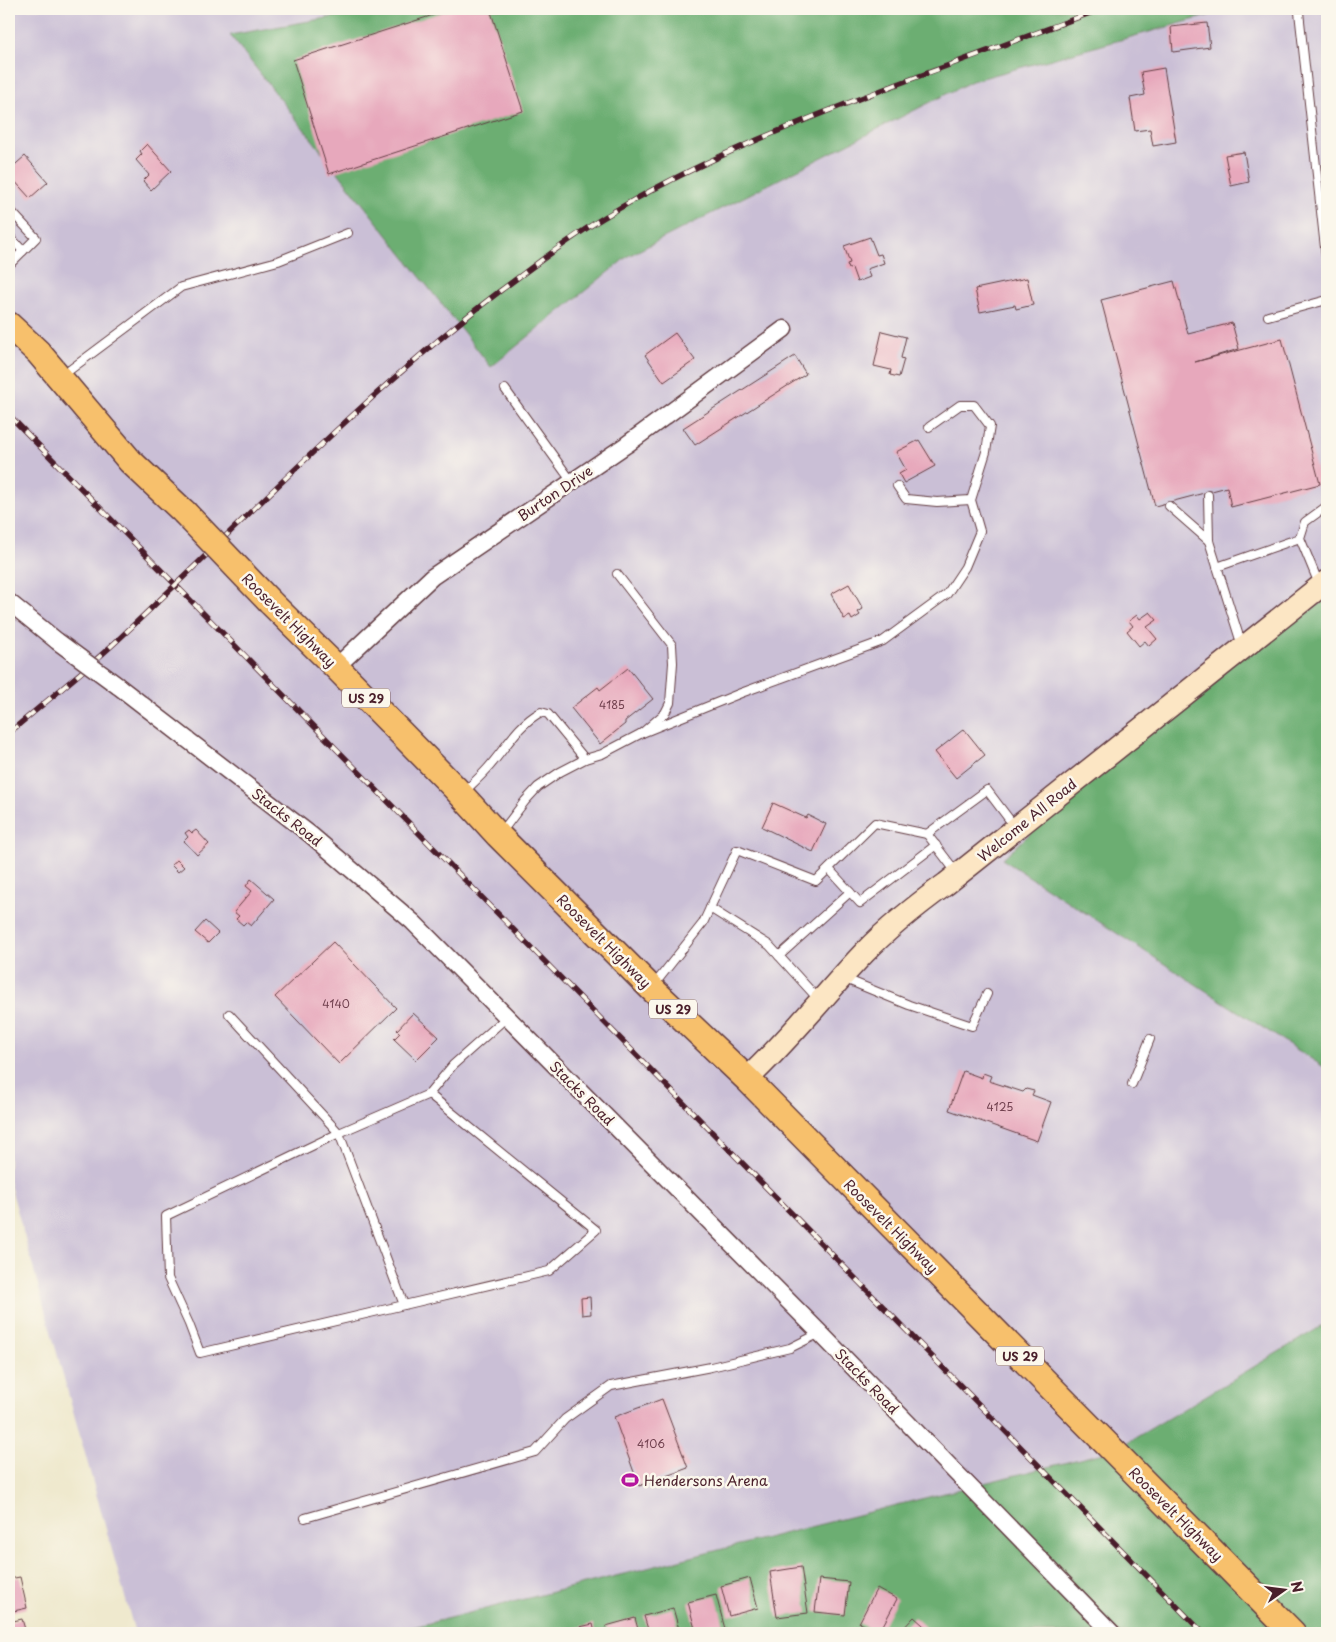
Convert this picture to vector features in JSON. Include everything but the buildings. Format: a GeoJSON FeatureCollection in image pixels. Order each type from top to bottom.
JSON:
{"type":"FeatureCollection","features":[{"type":"Feature","properties":{"kind":"main road","name":"Roosevelt Highway"},"geometry":{"type":"LineString","coordinates":[[9,325],[38,352],[130,461],[184,512],[270,602],[462,795],[498,835],[651,988],[747,1079],[1293,1633]]}},
{"type":"Feature","properties":{"kind":"street","name":"Burton Drive"},"geometry":{"type":"LineString","coordinates":[[336,667],[432,577],[626,445],[784,329]]}},
{"type":"Feature","properties":{"kind":"street","name":"Welcome All Road"},"geometry":{"type":"LineString","coordinates":[[747,1079],[769,1058],[881,936],[918,904],[958,875],[1324,584]]}},
{"type":"Feature","properties":{"kind":"street","name":"Stacks Road"},"geometry":{"type":"LineString","coordinates":[[9,602],[57,641],[311,835],[413,922],[820,1333],[1112,1633]]}},
{"type":"Feature","properties":{"kind":"lane"},"geometry":{"type":"LineString","coordinates":[[1299,12],[1327,266]]}},
{"type":"Feature","properties":{"kind":"lane"},"geometry":{"type":"LineString","coordinates":[[9,209],[36,238],[9,265]]}},
{"type":"Feature","properties":{"kind":"lane"},"geometry":{"type":"LineString","coordinates":[[59,378],[181,287],[278,261],[348,233]]}},
{"type":"Feature","properties":{"kind":"lane"},"geometry":{"type":"LineString","coordinates":[[9,236],[23,251]]}},
{"type":"Feature","properties":{"kind":"lane"},"geometry":{"type":"LineString","coordinates":[[1268,316],[1327,300]]}},
{"type":"Feature","properties":{"kind":"lane"},"geometry":{"type":"LineString","coordinates":[[505,389],[572,482]]}},
{"type":"Feature","properties":{"kind":"lane"},"geometry":{"type":"LineString","coordinates":[[498,835],[538,787],[560,772],[586,759],[602,754],[642,733],[741,693],[883,640],[947,594],[965,567],[980,531],[970,500],[986,452],[990,426],[974,406],[960,405],[929,427]]}},
{"type":"Feature","properties":{"kind":"lane"},"geometry":{"type":"LineString","coordinates":[[897,486],[906,499],[937,502],[970,500]]}},
{"type":"Feature","properties":{"kind":"lane"},"geometry":{"type":"LineString","coordinates":[[1208,495],[1209,541],[1243,647]]}},
{"type":"Feature","properties":{"kind":"lane"},"geometry":{"type":"LineString","coordinates":[[1169,506],[1209,541]]}},
{"type":"Feature","properties":{"kind":"lane"},"geometry":{"type":"LineString","coordinates":[[1324,584],[1300,538],[1305,522],[1327,506]]}},
{"type":"Feature","properties":{"kind":"lane"},"geometry":{"type":"LineString","coordinates":[[1217,567],[1300,538]]}},
{"type":"Feature","properties":{"kind":"lane"},"geometry":{"type":"LineString","coordinates":[[617,574],[672,645],[674,663],[670,702],[665,713],[642,733]]}},
{"type":"Feature","properties":{"kind":"lane"},"geometry":{"type":"LineString","coordinates":[[462,795],[488,768],[515,733],[534,716],[542,712],[548,714],[586,759]]}},
{"type":"Feature","properties":{"kind":"lane"},"geometry":{"type":"LineString","coordinates":[[927,834],[987,790],[1016,829]]}},
{"type":"Feature","properties":{"kind":"lane"},"geometry":{"type":"LineString","coordinates":[[651,988],[703,923],[737,850],[816,881],[875,822],[927,834],[958,875]]}},
{"type":"Feature","properties":{"kind":"lane"},"geometry":{"type":"LineString","coordinates":[[829,869],[860,902],[936,846]]}},
{"type":"Feature","properties":{"kind":"lane"},"geometry":{"type":"LineString","coordinates":[[778,956],[850,892]]}},
{"type":"Feature","properties":{"kind":"lane"},"geometry":{"type":"LineString","coordinates":[[710,908],[769,945],[820,1002]]}},
{"type":"Feature","properties":{"kind":"lane"},"geometry":{"type":"LineString","coordinates":[[842,978],[909,1005],[972,1026],[987,994]]}},
{"type":"Feature","properties":{"kind":"lane"},"geometry":{"type":"LineString","coordinates":[[229,1014],[339,1133],[404,1305]]}},
{"type":"Feature","properties":{"kind":"lane"},"geometry":{"type":"LineString","coordinates":[[429,1094],[596,1230],[549,1271],[200,1353],[168,1278],[166,1216],[339,1133],[429,1094],[453,1065],[506,1017]]}},
{"type":"Feature","properties":{"kind":"lane"},"geometry":{"type":"LineString","coordinates":[[1132,1084],[1150,1039]]}},
{"type":"Feature","properties":{"kind":"lane"},"geometry":{"type":"LineString","coordinates":[[305,1518],[535,1452],[566,1419],[611,1386],[711,1367],[790,1348],[820,1333]]}},
{"type":"Feature","properties":{"kind":"shaded area"},"geometry":{"type":"Polygon","coordinates":[[[9,9],[378,9],[231,35],[491,367],[628,256],[972,81],[1232,9],[1327,9],[1327,599],[1192,688],[1003,859],[1327,1069],[1327,1323],[1115,1450],[390,1633],[135,1633],[9,1181],[9,9]]]}},
{"type":"Feature","properties":{"kind":"green space"},"geometry":{"type":"Polygon","coordinates":[[[378,9],[1232,9],[972,81],[628,256],[491,367],[230,35],[378,9]]]}},
{"type":"Feature","properties":{"kind":"green space"},"geometry":{"type":"Polygon","coordinates":[[[1327,599],[1327,1069],[1002,859],[1192,688],[1327,599]]]}},
{"type":"Feature","properties":{"kind":"green space"},"geometry":{"type":"Polygon","coordinates":[[[1327,1323],[1327,1633],[390,1633],[1115,1450],[1327,1323]]]}},
{"type":"Feature","properties":{"kind":"railway"},"geometry":{"type":"LineString","coordinates":[[9,733],[107,650],[306,459],[400,373],[500,291],[577,235],[603,218],[673,179],[783,129],[895,85],[1101,9]]}},
{"type":"Feature","properties":{"kind":"railway"},"geometry":{"type":"LineString","coordinates":[[9,415],[1203,1633]]}},
{"type":"Feature","properties":{"kind":"place","name":"Hendersons Arena"},"geometry":{"type":"Point","coordinates":[630,1480]}}]}
